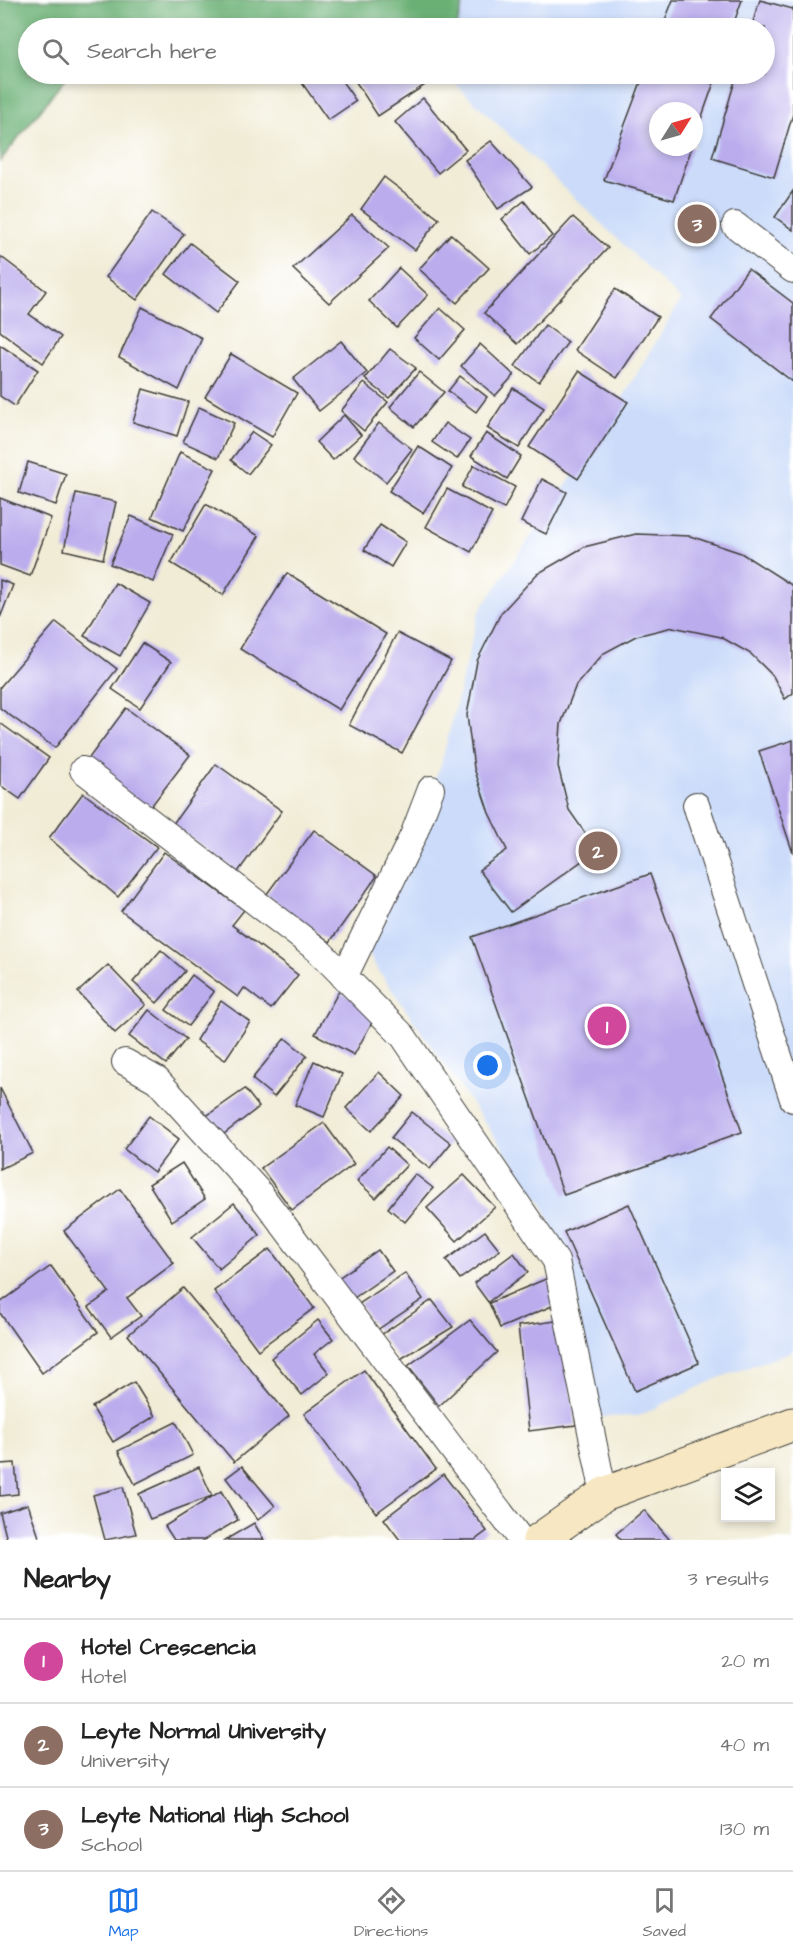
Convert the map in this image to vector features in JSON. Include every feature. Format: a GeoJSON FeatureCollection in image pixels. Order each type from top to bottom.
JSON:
{"type":"FeatureCollection","features":[{"type":"Feature","properties":{"kind":"main road"},"geometry":{"type":"LineString","coordinates":[[539,1540],[604,1494],[793,1424]]}},
{"type":"Feature","properties":{"kind":"lane"},"geometry":{"type":"LineString","coordinates":[[735,225],[793,270]]}},
{"type":"Feature","properties":{"kind":"lane"},"geometry":{"type":"LineString","coordinates":[[83,770],[318,950],[403,1036],[556,1261],[604,1494]]}},
{"type":"Feature","properties":{"kind":"lane"},"geometry":{"type":"LineString","coordinates":[[344,977],[413,836],[431,789]]}},
{"type":"Feature","properties":{"kind":"lane"},"geometry":{"type":"LineString","coordinates":[[696,805],[793,1099]]}},
{"type":"Feature","properties":{"kind":"lane"},"geometry":{"type":"LineString","coordinates":[[125,1062],[157,1080],[257,1190],[521,1540]]}},
{"type":"Feature","properties":{"kind":"shaded area"},"geometry":{"type":"Polygon","coordinates":[[[464,0],[793,0],[793,1351],[716,1379],[638,1416],[599,1417],[571,1280],[544,1207],[372,961],[364,936],[441,765],[479,612],[601,434],[681,300],[455,84],[775,84],[775,18],[459,18],[464,0]]]}},
{"type":"Feature","properties":{"kind":"green space"},"geometry":{"type":"Polygon","coordinates":[[[0,0],[464,0],[459,18],[18,18],[18,84],[61,84],[0,161],[0,0]]]}},
{"type":"Feature","properties":{"kind":"building"},"geometry":{"type":"Polygon","coordinates":[[[673,0],[742,0],[736,18],[666,18],[673,0]]]}},
{"type":"Feature","properties":{"kind":"building"},"geometry":{"type":"Polygon","coordinates":[[[760,0],[793,9],[793,114],[774,177],[712,158],[734,84],[775,84],[775,18],[754,18],[760,0]]]}},
{"type":"Feature","properties":{"kind":"building"},"geometry":{"type":"Polygon","coordinates":[[[303,84],[344,84],[356,101],[328,120],[303,84]]]}},
{"type":"Feature","properties":{"kind":"building"},"geometry":{"type":"Polygon","coordinates":[[[357,84],[424,84],[425,85],[378,116],[357,84]]]}},
{"type":"Feature","properties":{"kind":"building"},"geometry":{"type":"Polygon","coordinates":[[[640,84],[713,84],[703,114],[703,102],[649,102],[649,156],[689,156],[674,200],[604,180],[640,84]]]}},
{"type":"Feature","properties":{"kind":"building"},"geometry":{"type":"Polygon","coordinates":[[[423,98],[466,150],[438,173],[395,122],[423,98]]]}},
{"type":"Feature","properties":{"kind":"building"},"geometry":{"type":"Polygon","coordinates":[[[491,141],[532,187],[498,209],[465,160],[491,141]]]}},
{"type":"Feature","properties":{"kind":"building"},"geometry":{"type":"Polygon","coordinates":[[[384,177],[439,219],[415,250],[361,209],[384,177]]]}},
{"type":"Feature","properties":{"kind":"building"},"geometry":{"type":"Polygon","coordinates":[[[793,191],[793,230],[775,217],[793,191]]]}},
{"type":"Feature","properties":{"kind":"building"},"geometry":{"type":"Polygon","coordinates":[[[524,201],[552,236],[530,254],[502,219],[524,201]]]}},
{"type":"Feature","properties":{"kind":"building"},"geometry":{"type":"Polygon","coordinates":[[[152,212],[184,234],[137,300],[106,277],[152,212]]]}},
{"type":"Feature","properties":{"kind":"building"},"geometry":{"type":"Polygon","coordinates":[[[352,215],[389,248],[329,303],[293,269],[352,215]]]}},
{"type":"Feature","properties":{"kind":"building"},"geometry":{"type":"Polygon","coordinates":[[[573,217],[608,248],[518,344],[484,313],[573,217]]]}},
{"type":"Feature","properties":{"kind":"building"},"geometry":{"type":"Polygon","coordinates":[[[451,234],[489,268],[457,303],[419,269],[451,234]]]}},
{"type":"Feature","properties":{"kind":"building"},"geometry":{"type":"Polygon","coordinates":[[[190,243],[240,281],[216,313],[166,274],[190,243]]]}},
{"type":"Feature","properties":{"kind":"building"},"geometry":{"type":"Polygon","coordinates":[[[0,256],[46,291],[29,314],[61,337],[43,363],[0,331],[0,256]]]}},
{"type":"Feature","properties":{"kind":"building"},"geometry":{"type":"Polygon","coordinates":[[[399,268],[428,295],[397,328],[369,301],[399,268]]]}},
{"type":"Feature","properties":{"kind":"building"},"geometry":{"type":"Polygon","coordinates":[[[748,269],[793,303],[793,382],[711,319],[748,269]]]}},
{"type":"Feature","properties":{"kind":"building"},"geometry":{"type":"Polygon","coordinates":[[[615,289],[658,317],[617,378],[575,350],[615,289]]]}},
{"type":"Feature","properties":{"kind":"building"},"geometry":{"type":"Polygon","coordinates":[[[142,307],[202,338],[179,390],[119,357],[142,307]]]}},
{"type":"Feature","properties":{"kind":"building"},"geometry":{"type":"Polygon","coordinates":[[[440,308],[465,330],[439,360],[414,338],[440,308]]]}},
{"type":"Feature","properties":{"kind":"building"},"geometry":{"type":"Polygon","coordinates":[[[545,325],[568,342],[539,382],[515,366],[545,325]]]}},
{"type":"Feature","properties":{"kind":"building"},"geometry":{"type":"Polygon","coordinates":[[[341,341],[367,373],[319,411],[293,379],[341,341]]]}},
{"type":"Feature","properties":{"kind":"building"},"geometry":{"type":"Polygon","coordinates":[[[480,344],[514,375],[495,396],[461,366],[480,344]]]}},
{"type":"Feature","properties":{"kind":"building"},"geometry":{"type":"Polygon","coordinates":[[[0,345],[38,370],[15,406],[0,396],[0,345]]]}},
{"type":"Feature","properties":{"kind":"building"},"geometry":{"type":"Polygon","coordinates":[[[390,349],[416,368],[389,398],[365,379],[390,349]]]}},
{"type":"Feature","properties":{"kind":"building"},"geometry":{"type":"Polygon","coordinates":[[[231,354],[297,393],[272,437],[205,397],[231,354]]]}},
{"type":"Feature","properties":{"kind":"building"},"geometry":{"type":"Polygon","coordinates":[[[579,371],[628,402],[578,479],[529,447],[579,371]]]}},
{"type":"Feature","properties":{"kind":"building"},"geometry":{"type":"Polygon","coordinates":[[[419,372],[444,392],[414,427],[390,407],[419,372]]]}},
{"type":"Feature","properties":{"kind":"building"},"geometry":{"type":"Polygon","coordinates":[[[460,376],[487,397],[476,412],[448,391],[460,376]]]}},
{"type":"Feature","properties":{"kind":"building"},"geometry":{"type":"Polygon","coordinates":[[[364,383],[388,402],[364,431],[341,411],[364,383]]]}},
{"type":"Feature","properties":{"kind":"building"},"geometry":{"type":"Polygon","coordinates":[[[513,388],[544,408],[519,448],[487,428],[513,388]]]}},
{"type":"Feature","properties":{"kind":"building"},"geometry":{"type":"Polygon","coordinates":[[[143,389],[188,402],[177,436],[133,422],[143,389]]]}},
{"type":"Feature","properties":{"kind":"building"},"geometry":{"type":"Polygon","coordinates":[[[199,407],[234,423],[218,458],[183,442],[199,407]]]}},
{"type":"Feature","properties":{"kind":"building"},"geometry":{"type":"Polygon","coordinates":[[[344,415],[361,435],[333,460],[316,442],[344,415]]]}},
{"type":"Feature","properties":{"kind":"building"},"geometry":{"type":"Polygon","coordinates":[[[379,423],[412,449],[386,482],[354,456],[379,423]]]}},
{"type":"Feature","properties":{"kind":"building"},"geometry":{"type":"Polygon","coordinates":[[[445,423],[470,440],[457,459],[432,442],[445,423]]]}},
{"type":"Feature","properties":{"kind":"building"},"geometry":{"type":"Polygon","coordinates":[[[252,432],[271,445],[248,474],[231,460],[252,432]]]}},
{"type":"Feature","properties":{"kind":"building"},"geometry":{"type":"Polygon","coordinates":[[[486,433],[521,456],[507,479],[471,456],[486,433]]]}},
{"type":"Feature","properties":{"kind":"building"},"geometry":{"type":"Polygon","coordinates":[[[418,446],[452,468],[423,513],[389,491],[418,446]]]}},
{"type":"Feature","properties":{"kind":"building"},"geometry":{"type":"Polygon","coordinates":[[[180,452],[215,469],[183,531],[152,517],[180,452]]]}},
{"type":"Feature","properties":{"kind":"building"},"geometry":{"type":"Polygon","coordinates":[[[28,462],[66,474],[56,505],[19,493],[28,462]]]}},
{"type":"Feature","properties":{"kind":"building"},"geometry":{"type":"Polygon","coordinates":[[[474,465],[515,487],[504,509],[462,487],[474,465]]]}},
{"type":"Feature","properties":{"kind":"building"},"geometry":{"type":"Polygon","coordinates":[[[542,479],[567,492],[546,534],[521,522],[542,479]]]}},
{"type":"Feature","properties":{"kind":"building"},"geometry":{"type":"Polygon","coordinates":[[[447,489],[492,513],[471,552],[426,527],[447,489]]]}},
{"type":"Feature","properties":{"kind":"building"},"geometry":{"type":"Polygon","coordinates":[[[76,493],[116,502],[103,559],[64,550],[76,493]]]}},
{"type":"Feature","properties":{"kind":"building"},"geometry":{"type":"Polygon","coordinates":[[[0,498],[51,518],[30,576],[0,565],[0,498]]]}},
{"type":"Feature","properties":{"kind":"building"},"geometry":{"type":"Polygon","coordinates":[[[206,504],[259,536],[223,595],[171,563],[206,504]]]}},
{"type":"Feature","properties":{"kind":"building"},"geometry":{"type":"Polygon","coordinates":[[[131,516],[173,534],[153,582],[110,564],[131,516]]]}},
{"type":"Feature","properties":{"kind":"building"},"geometry":{"type":"Polygon","coordinates":[[[380,525],[406,542],[391,567],[364,550],[380,525]]]}},
{"type":"Feature","properties":{"kind":"building"},"geometry":{"type":"Polygon","coordinates":[[[636,534],[690,536],[741,553],[793,586],[793,693],[785,699],[773,676],[751,654],[721,637],[673,627],[636,636],[604,653],[576,685],[561,724],[558,766],[569,810],[597,850],[511,912],[479,870],[507,850],[489,813],[474,768],[467,715],[477,661],[501,613],[537,574],[584,547],[636,534]]]}},
{"type":"Feature","properties":{"kind":"building"},"geometry":{"type":"Polygon","coordinates":[[[287,573],[386,634],[339,710],[240,649],[287,573]]]}},
{"type":"Feature","properties":{"kind":"building"},"geometry":{"type":"Polygon","coordinates":[[[0,580],[13,585],[0,618],[0,580]]]}},
{"type":"Feature","properties":{"kind":"building"},"geometry":{"type":"Polygon","coordinates":[[[115,583],[150,603],[120,656],[84,636],[115,583]]]}},
{"type":"Feature","properties":{"kind":"building"},"geometry":{"type":"Polygon","coordinates":[[[56,622],[117,669],[55,748],[0,708],[0,687],[56,622]]]}},
{"type":"Feature","properties":{"kind":"building"},"geometry":{"type":"Polygon","coordinates":[[[397,633],[451,661],[402,753],[349,725],[397,633]]]}},
{"type":"Feature","properties":{"kind":"building"},"geometry":{"type":"Polygon","coordinates":[[[142,643],[171,662],[140,708],[112,689],[142,643]]]}},
{"type":"Feature","properties":{"kind":"building"},"geometry":{"type":"Polygon","coordinates":[[[126,708],[190,755],[149,809],[86,762],[126,708]]]}},
{"type":"Feature","properties":{"kind":"building"},"geometry":{"type":"Polygon","coordinates":[[[0,723],[49,758],[20,799],[0,785],[0,723]]]}},
{"type":"Feature","properties":{"kind":"building"},"geometry":{"type":"Polygon","coordinates":[[[793,740],[793,853],[759,751],[793,740]]]}},
{"type":"Feature","properties":{"kind":"building"},"geometry":{"type":"Polygon","coordinates":[[[216,764],[282,811],[238,872],[172,825],[216,764]]]}},
{"type":"Feature","properties":{"kind":"building"},"geometry":{"type":"Polygon","coordinates":[[[83,793],[157,847],[118,897],[49,838],[83,793]]]}},
{"type":"Feature","properties":{"kind":"building"},"geometry":{"type":"Polygon","coordinates":[[[314,830],[377,876],[330,942],[266,895],[314,830]]]}},
{"type":"Feature","properties":{"kind":"building"},"geometry":{"type":"Polygon","coordinates":[[[164,852],[244,910],[232,925],[298,975],[271,1009],[244,988],[238,997],[121,911],[164,852]]]}},
{"type":"Feature","properties":{"kind":"building"},"geometry":{"type":"Polygon","coordinates":[[[650,874],[742,1132],[564,1195],[472,937],[650,874]]]}},
{"type":"Feature","properties":{"kind":"building"},"geometry":{"type":"Polygon","coordinates":[[[161,950],[185,971],[157,1003],[133,982],[161,950]]]}},
{"type":"Feature","properties":{"kind":"building"},"geometry":{"type":"Polygon","coordinates":[[[108,965],[146,1005],[115,1033],[78,992],[108,965]]]}},
{"type":"Feature","properties":{"kind":"building"},"geometry":{"type":"Polygon","coordinates":[[[192,975],[214,992],[188,1026],[166,1010],[192,975]]]}},
{"type":"Feature","properties":{"kind":"building"},"geometry":{"type":"Polygon","coordinates":[[[339,991],[377,1013],[354,1055],[315,1034],[339,991]]]}},
{"type":"Feature","properties":{"kind":"building"},"geometry":{"type":"Polygon","coordinates":[[[221,1001],[250,1022],[225,1060],[196,1040],[221,1001]]]}},
{"type":"Feature","properties":{"kind":"building"},"geometry":{"type":"Polygon","coordinates":[[[149,1010],[186,1039],[166,1064],[129,1036],[149,1010]]]}},
{"type":"Feature","properties":{"kind":"building"},"geometry":{"type":"Polygon","coordinates":[[[285,1038],[307,1056],[274,1097],[252,1079],[285,1038]]]}},
{"type":"Feature","properties":{"kind":"building"},"geometry":{"type":"Polygon","coordinates":[[[314,1061],[342,1074],[324,1117],[295,1105],[314,1061]]]}},
{"type":"Feature","properties":{"kind":"building"},"geometry":{"type":"Polygon","coordinates":[[[379,1072],[404,1096],[371,1131],[346,1108],[379,1072]]]}},
{"type":"Feature","properties":{"kind":"building"},"geometry":{"type":"Polygon","coordinates":[[[0,1088],[33,1153],[0,1169],[0,1088]]]}},
{"type":"Feature","properties":{"kind":"building"},"geometry":{"type":"Polygon","coordinates":[[[245,1089],[259,1107],[220,1137],[205,1117],[245,1089]]]}},
{"type":"Feature","properties":{"kind":"building"},"geometry":{"type":"Polygon","coordinates":[[[412,1112],[451,1143],[430,1169],[391,1138],[412,1112]]]}},
{"type":"Feature","properties":{"kind":"building"},"geometry":{"type":"Polygon","coordinates":[[[149,1116],[179,1139],[154,1172],[124,1149],[149,1116]]]}},
{"type":"Feature","properties":{"kind":"building"},"geometry":{"type":"Polygon","coordinates":[[[324,1123],[354,1164],[292,1210],[261,1168],[324,1123]]]}},
{"type":"Feature","properties":{"kind":"building"},"geometry":{"type":"Polygon","coordinates":[[[387,1147],[407,1165],[376,1198],[357,1181],[387,1147]]]}},
{"type":"Feature","properties":{"kind":"building"},"geometry":{"type":"Polygon","coordinates":[[[182,1163],[205,1199],[172,1221],[149,1184],[182,1163]]]}},
{"type":"Feature","properties":{"kind":"building"},"geometry":{"type":"Polygon","coordinates":[[[415,1174],[433,1188],[405,1222],[388,1208],[415,1174]]]}},
{"type":"Feature","properties":{"kind":"building"},"geometry":{"type":"Polygon","coordinates":[[[464,1175],[495,1207],[457,1241],[427,1208],[464,1175]]]}},
{"type":"Feature","properties":{"kind":"building"},"geometry":{"type":"Polygon","coordinates":[[[120,1189],[174,1263],[127,1298],[141,1316],[111,1337],[89,1307],[109,1292],[64,1231],[120,1189]]]}},
{"type":"Feature","properties":{"kind":"building"},"geometry":{"type":"Polygon","coordinates":[[[234,1203],[260,1235],[219,1269],[192,1237],[234,1203]]]}},
{"type":"Feature","properties":{"kind":"building"},"geometry":{"type":"Polygon","coordinates":[[[629,1204],[699,1363],[635,1391],[564,1232],[629,1204]]]}},
{"type":"Feature","properties":{"kind":"building"},"geometry":{"type":"Polygon","coordinates":[[[485,1231],[500,1250],[460,1279],[446,1260],[485,1231]]]}},
{"type":"Feature","properties":{"kind":"building"},"geometry":{"type":"Polygon","coordinates":[[[270,1249],[314,1308],[258,1350],[214,1291],[270,1249]]]}},
{"type":"Feature","properties":{"kind":"building"},"geometry":{"type":"Polygon","coordinates":[[[378,1250],[393,1271],[351,1300],[337,1279],[378,1250]]]}},
{"type":"Feature","properties":{"kind":"building"},"geometry":{"type":"Polygon","coordinates":[[[514,1253],[528,1272],[488,1302],[474,1283],[514,1253]]]}},
{"type":"Feature","properties":{"kind":"building"},"geometry":{"type":"Polygon","coordinates":[[[51,1266],[98,1332],[42,1373],[0,1313],[0,1303],[51,1266]]]}},
{"type":"Feature","properties":{"kind":"building"},"geometry":{"type":"Polygon","coordinates":[[[405,1273],[423,1299],[377,1330],[359,1304],[405,1273]]]}},
{"type":"Feature","properties":{"kind":"building"},"geometry":{"type":"Polygon","coordinates":[[[548,1278],[559,1303],[500,1328],[489,1303],[548,1278]]]}},
{"type":"Feature","properties":{"kind":"building"},"geometry":{"type":"Polygon","coordinates":[[[183,1288],[289,1416],[234,1462],[128,1335],[183,1288]]]}},
{"type":"Feature","properties":{"kind":"building"},"geometry":{"type":"Polygon","coordinates":[[[432,1300],[453,1327],[399,1360],[381,1335],[432,1300]]]}},
{"type":"Feature","properties":{"kind":"building"},"geometry":{"type":"Polygon","coordinates":[[[318,1320],[333,1339],[314,1354],[329,1373],[302,1395],[271,1358],[318,1320]]]}},
{"type":"Feature","properties":{"kind":"building"},"geometry":{"type":"Polygon","coordinates":[[[470,1320],[497,1352],[439,1406],[408,1366],[470,1320]]]}},
{"type":"Feature","properties":{"kind":"building"},"geometry":{"type":"Polygon","coordinates":[[[563,1320],[576,1425],[529,1431],[518,1326],[563,1320]]]}},
{"type":"Feature","properties":{"kind":"building"},"geometry":{"type":"Polygon","coordinates":[[[364,1370],[436,1469],[376,1513],[304,1414],[364,1370]]]}},
{"type":"Feature","properties":{"kind":"building"},"geometry":{"type":"Polygon","coordinates":[[[134,1382],[155,1416],[113,1442],[92,1407],[134,1382]]]}},
{"type":"Feature","properties":{"kind":"building"},"geometry":{"type":"Polygon","coordinates":[[[176,1422],[193,1455],[135,1484],[118,1451],[176,1422]]]}},
{"type":"Feature","properties":{"kind":"building"},"geometry":{"type":"Polygon","coordinates":[[[15,1463],[18,1494],[0,1496],[0,1464],[15,1463]]]}},
{"type":"Feature","properties":{"kind":"building"},"geometry":{"type":"Polygon","coordinates":[[[242,1466],[275,1506],[258,1520],[226,1478],[242,1466]]]}},
{"type":"Feature","properties":{"kind":"building"},"geometry":{"type":"Polygon","coordinates":[[[199,1467],[212,1496],[150,1519],[139,1494],[199,1467]]]}},
{"type":"Feature","properties":{"kind":"building"},"geometry":{"type":"Polygon","coordinates":[[[443,1474],[487,1531],[475,1540],[400,1540],[384,1519],[443,1474]]]}},
{"type":"Feature","properties":{"kind":"building"},"geometry":{"type":"Polygon","coordinates":[[[123,1487],[136,1534],[105,1540],[93,1495],[123,1487]]]}},
{"type":"Feature","properties":{"kind":"building"},"geometry":{"type":"Polygon","coordinates":[[[221,1491],[238,1520],[204,1540],[174,1540],[165,1526],[221,1491]]]}},
{"type":"Feature","properties":{"kind":"building"},"geometry":{"type":"Polygon","coordinates":[[[28,1504],[40,1540],[7,1540],[0,1513],[28,1504]]]}},
{"type":"Feature","properties":{"kind":"building"},"geometry":{"type":"Polygon","coordinates":[[[644,1510],[670,1540],[621,1540],[616,1534],[644,1510]]]}},
{"type":"Feature","properties":{"kind":"building"},"geometry":{"type":"Polygon","coordinates":[[[254,1523],[264,1540],[225,1540],[254,1523]]]}},
{"type":"Feature","properties":{"kind":"place","name":"Leyte National High School"},"geometry":{"type":"Point","coordinates":[697,224]}},
{"type":"Feature","properties":{"kind":"place","name":"Leyte Normal University"},"geometry":{"type":"Point","coordinates":[598,851]}},
{"type":"Feature","properties":{"kind":"place","name":"Hotel Crescencia"},"geometry":{"type":"Point","coordinates":[607,1026]}}]}
